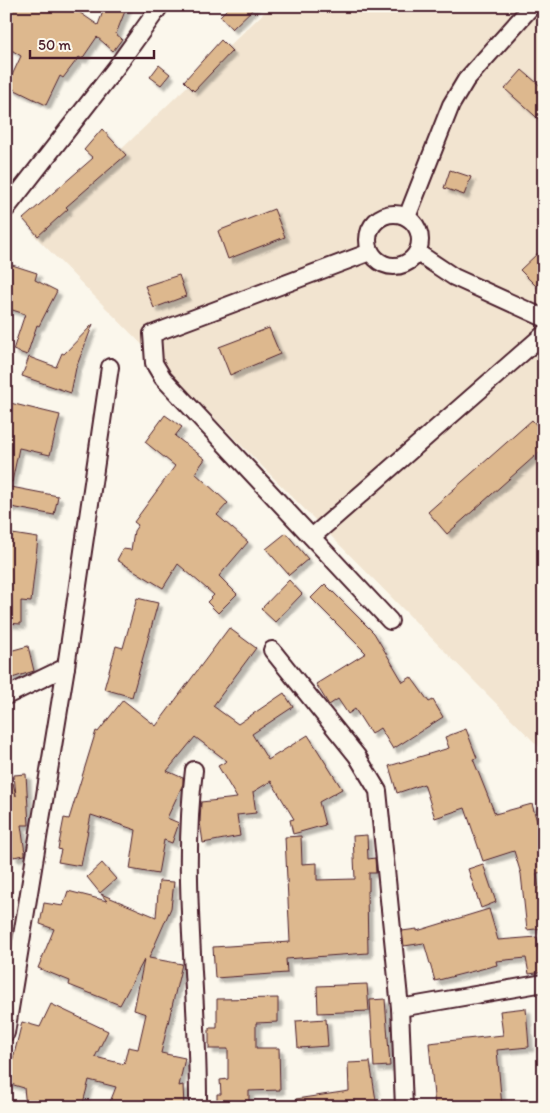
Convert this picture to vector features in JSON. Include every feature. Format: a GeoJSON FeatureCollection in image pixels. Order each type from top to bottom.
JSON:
{"type":"FeatureCollection","features":[{"type":"Feature","properties":{"kind":"street"},"geometry":{"type":"LineString","coordinates":[[6,208],[115,69],[160,6]]}},
{"type":"Feature","properties":{"kind":"street"},"geometry":{"type":"LineString","coordinates":[[407,217],[451,105],[461,88],[492,48],[532,6]]}},
{"type":"Feature","properties":{"kind":"street"},"geometry":{"type":"LineString","coordinates":[[391,214],[407,217],[414,222],[421,237],[418,253],[406,264],[390,267],[375,259],[370,252],[368,236],[376,221],[391,214]]}},
{"type":"Feature","properties":{"kind":"street"},"geometry":{"type":"LineString","coordinates":[[370,252],[152,334],[154,363],[163,378],[390,620]]}},
{"type":"Feature","properties":{"kind":"street"},"geometry":{"type":"LineString","coordinates":[[418,253],[454,277],[544,318]]}},
{"type":"Feature","properties":{"kind":"street"},"geometry":{"type":"LineString","coordinates":[[312,537],[544,334]]}},
{"type":"Feature","properties":{"kind":"street"},"geometry":{"type":"LineString","coordinates":[[6,1033],[66,667],[110,366]]}},
{"type":"Feature","properties":{"kind":"street"},"geometry":{"type":"LineString","coordinates":[[272,650],[357,756],[378,792],[400,1008],[404,1107]]}},
{"type":"Feature","properties":{"kind":"street"},"geometry":{"type":"LineString","coordinates":[[6,696],[66,667]]}},
{"type":"Feature","properties":{"kind":"street"},"geometry":{"type":"LineString","coordinates":[[194,770],[187,837],[198,1107]]}},
{"type":"Feature","properties":{"kind":"street"},"geometry":{"type":"LineString","coordinates":[[400,1008],[544,984]]}},
{"type":"Feature","properties":{"kind":"shaded area"},"geometry":{"type":"Polygon","coordinates":[[[271,6],[544,6],[544,752],[33,234],[271,6]]]}},
{"type":"Feature","properties":{"kind":"building"},"geometry":{"type":"Polygon","coordinates":[[[6,6],[70,6],[98,25],[105,6],[127,6],[116,34],[122,39],[113,51],[97,37],[82,59],[79,57],[63,78],[60,76],[46,105],[7,86],[21,56],[10,49],[6,49],[6,6]]]}},
{"type":"Feature","properties":{"kind":"building"},"geometry":{"type":"Polygon","coordinates":[[[230,6],[256,6],[232,29],[220,16],[230,6]]]}},
{"type":"Feature","properties":{"kind":"building"},"geometry":{"type":"Polygon","coordinates":[[[221,40],[232,51],[194,91],[184,81],[221,40]]]}},
{"type":"Feature","properties":{"kind":"building"},"geometry":{"type":"Polygon","coordinates":[[[159,65],[170,74],[161,85],[150,77],[159,65]]]}},
{"type":"Feature","properties":{"kind":"building"},"geometry":{"type":"Polygon","coordinates":[[[522,70],[544,89],[544,124],[505,89],[522,70]]]}},
{"type":"Feature","properties":{"kind":"building"},"geometry":{"type":"Polygon","coordinates":[[[102,129],[126,155],[66,207],[68,209],[38,236],[23,219],[93,158],[84,150],[102,129]]]}},
{"type":"Feature","properties":{"kind":"building"},"geometry":{"type":"Polygon","coordinates":[[[450,170],[471,177],[464,195],[444,188],[450,170]]]}},
{"type":"Feature","properties":{"kind":"building"},"geometry":{"type":"Polygon","coordinates":[[[274,209],[285,237],[228,259],[218,231],[274,209]]]}},
{"type":"Feature","properties":{"kind":"building"},"geometry":{"type":"Polygon","coordinates":[[[538,253],[544,260],[544,279],[536,286],[520,270],[538,253]]]}},
{"type":"Feature","properties":{"kind":"building"},"geometry":{"type":"Polygon","coordinates":[[[6,263],[37,273],[35,280],[57,291],[39,326],[37,325],[27,355],[13,350],[25,314],[6,308],[6,263]]]}},
{"type":"Feature","properties":{"kind":"building"},"geometry":{"type":"Polygon","coordinates":[[[179,275],[186,296],[154,308],[145,286],[179,275]]]}},
{"type":"Feature","properties":{"kind":"building"},"geometry":{"type":"Polygon","coordinates":[[[93,324],[76,368],[71,393],[22,376],[29,357],[56,367],[62,353],[64,354],[93,324]]]}},
{"type":"Feature","properties":{"kind":"building"},"geometry":{"type":"Polygon","coordinates":[[[269,328],[280,354],[230,375],[219,347],[269,328]]]}},
{"type":"Feature","properties":{"kind":"building"},"geometry":{"type":"Polygon","coordinates":[[[6,402],[60,415],[50,455],[19,448],[12,482],[6,481],[6,402]]]}},
{"type":"Feature","properties":{"kind":"building"},"geometry":{"type":"Polygon","coordinates":[[[165,415],[182,427],[175,436],[205,459],[195,473],[228,503],[217,515],[248,542],[219,576],[237,594],[218,613],[207,602],[214,595],[178,564],[163,588],[117,560],[123,549],[131,550],[134,531],[138,525],[134,522],[175,466],[145,442],[165,415]]]}},
{"type":"Feature","properties":{"kind":"building"},"geometry":{"type":"Polygon","coordinates":[[[532,420],[544,433],[544,448],[447,534],[428,512],[532,420]]]}},
{"type":"Feature","properties":{"kind":"building"},"geometry":{"type":"Polygon","coordinates":[[[6,486],[58,496],[54,515],[6,506],[6,486]]]}},
{"type":"Feature","properties":{"kind":"building"},"geometry":{"type":"Polygon","coordinates":[[[6,533],[38,538],[31,602],[21,601],[21,624],[6,623],[6,533]]]}},
{"type":"Feature","properties":{"kind":"building"},"geometry":{"type":"Polygon","coordinates":[[[286,533],[308,559],[289,575],[266,549],[286,533]]]}},
{"type":"Feature","properties":{"kind":"building"},"geometry":{"type":"Polygon","coordinates":[[[289,580],[302,594],[275,622],[261,609],[289,580]]]}},
{"type":"Feature","properties":{"kind":"building"},"geometry":{"type":"Polygon","coordinates":[[[325,584],[374,633],[403,682],[411,677],[429,702],[433,700],[443,717],[393,749],[380,728],[371,734],[355,709],[348,714],[338,699],[329,705],[316,684],[366,653],[311,598],[325,584]]]}},
{"type":"Feature","properties":{"kind":"building"},"geometry":{"type":"Polygon","coordinates":[[[137,598],[158,603],[132,697],[104,689],[116,646],[123,648],[137,598]]]}},
{"type":"Feature","properties":{"kind":"building"},"geometry":{"type":"Polygon","coordinates":[[[229,628],[256,648],[213,706],[238,724],[284,693],[293,707],[252,734],[268,760],[308,735],[342,789],[319,802],[325,825],[293,834],[290,820],[294,819],[271,781],[253,792],[256,813],[237,815],[240,836],[203,843],[200,822],[201,802],[237,798],[218,766],[227,761],[195,737],[167,771],[183,778],[183,784],[167,818],[179,823],[172,843],[164,840],[158,874],[130,869],[136,830],[91,815],[81,866],[58,862],[61,850],[58,849],[64,818],[69,819],[96,731],[98,732],[123,700],[156,726],[229,628]]]}},
{"type":"Feature","properties":{"kind":"building"},"geometry":{"type":"Polygon","coordinates":[[[28,646],[34,671],[9,679],[6,652],[28,646]]]}},
{"type":"Feature","properties":{"kind":"building"},"geometry":{"type":"Polygon","coordinates":[[[466,729],[477,758],[473,759],[495,814],[532,804],[544,846],[544,872],[537,873],[544,928],[527,930],[521,874],[514,851],[483,861],[465,808],[435,818],[424,784],[397,793],[389,766],[449,748],[445,737],[466,729]]]}},
{"type":"Feature","properties":{"kind":"building"},"geometry":{"type":"Polygon","coordinates":[[[26,774],[29,825],[21,825],[25,855],[13,857],[6,818],[6,784],[13,783],[16,796],[14,775],[26,774]]]}},
{"type":"Feature","properties":{"kind":"building"},"geometry":{"type":"Polygon","coordinates":[[[367,835],[368,859],[375,858],[376,873],[369,873],[369,891],[367,891],[368,953],[286,959],[287,973],[215,978],[213,947],[290,942],[285,837],[301,836],[302,864],[317,863],[317,880],[355,879],[353,836],[367,835]]]}},
{"type":"Feature","properties":{"kind":"building"},"geometry":{"type":"Polygon","coordinates":[[[102,863],[116,879],[100,893],[87,877],[102,863]]]}},
{"type":"Feature","properties":{"kind":"building"},"geometry":{"type":"Polygon","coordinates":[[[483,864],[496,902],[481,908],[468,869],[483,864]]]}},
{"type":"Feature","properties":{"kind":"building"},"geometry":{"type":"Polygon","coordinates":[[[159,881],[174,882],[171,908],[149,958],[182,964],[161,1053],[185,1058],[179,1086],[183,1085],[184,1107],[108,1107],[116,1087],[89,1080],[82,1107],[26,1107],[24,1088],[7,1083],[22,1022],[40,1027],[51,1004],[108,1031],[95,1057],[124,1064],[128,1047],[138,1049],[146,1014],[134,1010],[144,960],[120,1005],[69,985],[70,981],[38,968],[54,929],[40,924],[44,903],[63,906],[68,891],[107,901],[101,894],[156,917],[159,881]]]}},
{"type":"Feature","properties":{"kind":"building"},"geometry":{"type":"Polygon","coordinates":[[[489,909],[498,940],[537,937],[543,972],[529,974],[526,958],[496,961],[497,965],[435,981],[424,943],[404,946],[402,931],[417,929],[417,931],[489,909]]]}},
{"type":"Feature","properties":{"kind":"building"},"geometry":{"type":"Polygon","coordinates":[[[367,984],[369,1011],[318,1013],[317,986],[367,984]]]}},
{"type":"Feature","properties":{"kind":"building"},"geometry":{"type":"Polygon","coordinates":[[[278,998],[278,1022],[256,1023],[256,1048],[279,1048],[280,1090],[249,1091],[249,1104],[217,1107],[217,1094],[221,1094],[220,1080],[228,1079],[228,1049],[209,1049],[209,1028],[217,1028],[217,999],[278,998]]]}},
{"type":"Feature","properties":{"kind":"building"},"geometry":{"type":"Polygon","coordinates":[[[385,999],[390,1066],[374,1067],[370,1000],[385,999]]]}},
{"type":"Feature","properties":{"kind":"building"},"geometry":{"type":"Polygon","coordinates":[[[526,1008],[529,1047],[497,1050],[502,1107],[435,1107],[429,1043],[503,1035],[500,1011],[526,1008]]]}},
{"type":"Feature","properties":{"kind":"building"},"geometry":{"type":"Polygon","coordinates":[[[326,1019],[328,1046],[298,1048],[296,1021],[326,1019]]]}},
{"type":"Feature","properties":{"kind":"building"},"geometry":{"type":"Polygon","coordinates":[[[370,1062],[377,1107],[296,1107],[296,1099],[349,1091],[348,1063],[370,1062]]]}}]}
